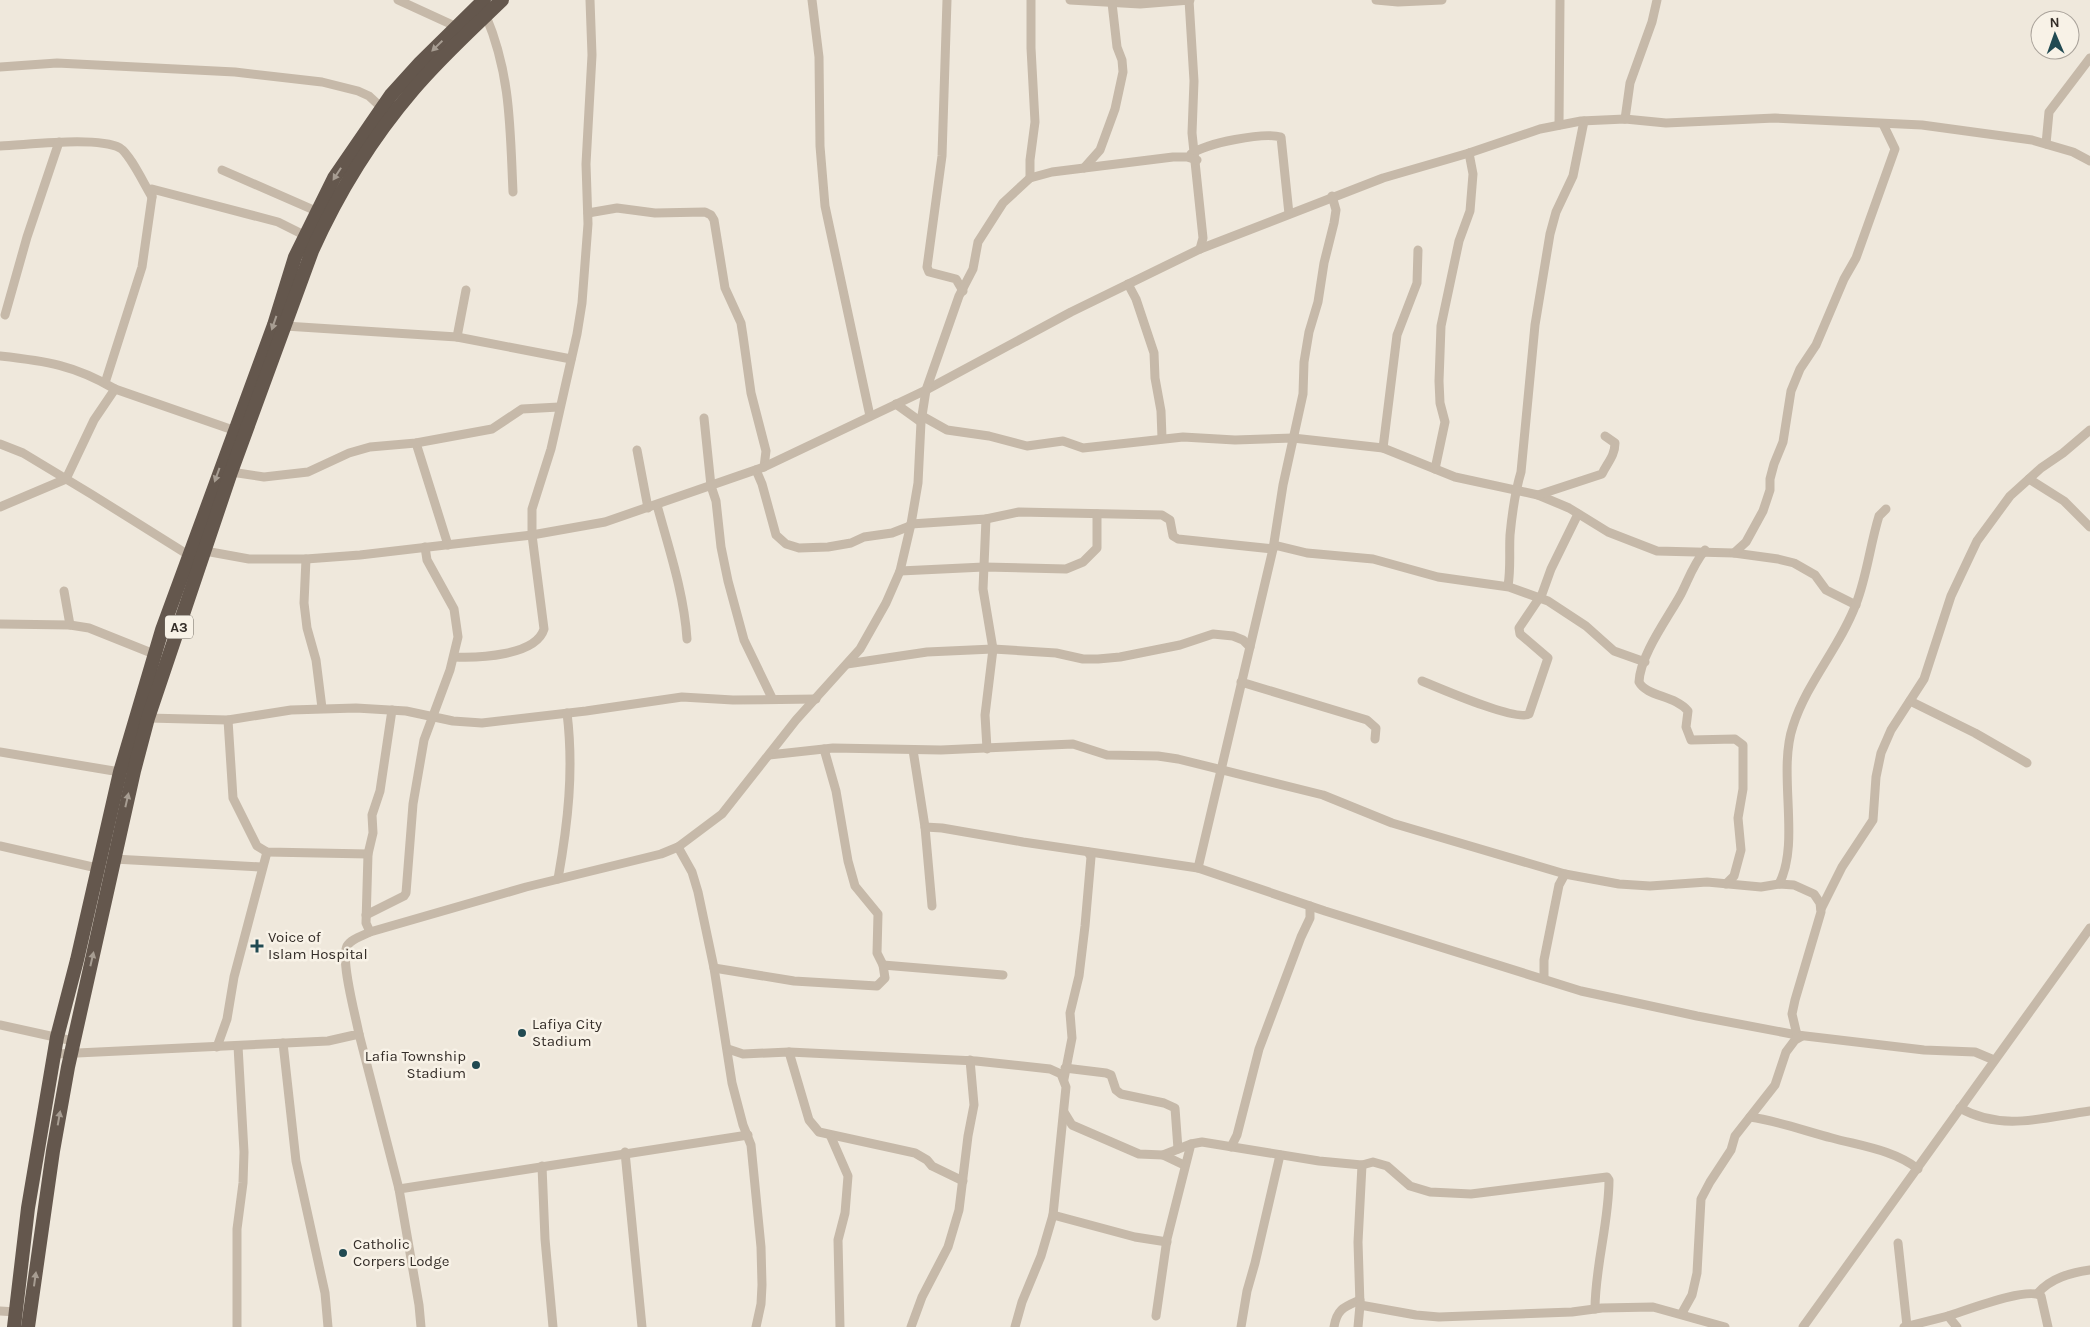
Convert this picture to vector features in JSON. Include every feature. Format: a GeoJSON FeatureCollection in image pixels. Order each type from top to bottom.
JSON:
{"type":"FeatureCollection","features":[{"type":"Feature","properties":{"kind":"highway","name":"A3"},"geometry":{"type":"LineString","coordinates":[[14,1327],[28,1208],[56,1054],[57,1037],[77,960],[120,772],[154,654],[233,430],[274,324],[295,257],[304,235],[334,178],[382,108],[420,63],[484,0]]}},
{"type":"Feature","properties":{"kind":"highway","name":"A3"},"geometry":{"type":"LineString","coordinates":[[28,1327],[53,1151],[72,1048],[114,859],[148,718],[232,472],[312,251],[327,217],[353,172],[413,89],[502,0]]}},
{"type":"Feature","properties":{"kind":"street"},"geometry":{"type":"LineString","coordinates":[[398,0],[457,27]]}},
{"type":"Feature","properties":{"kind":"street"},"geometry":{"type":"LineString","coordinates":[[454,657],[474,658],[506,653],[536,642],[544,629],[532,536],[532,509],[551,449],[582,303],[587,258],[586,164],[592,55],[590,0]]}},
{"type":"Feature","properties":{"kind":"street"},"geometry":{"type":"LineString","coordinates":[[812,0],[819,56],[820,146],[825,206],[870,416]]}},
{"type":"Feature","properties":{"kind":"street"},"geometry":{"type":"LineString","coordinates":[[947,0],[942,156],[927,267],[929,272],[956,279],[963,291]]}},
{"type":"Feature","properties":{"kind":"street"},"geometry":{"type":"LineString","coordinates":[[1030,178],[1030,160],[1035,122],[1030,48],[1031,0]]}},
{"type":"Feature","properties":{"kind":"street"},"geometry":{"type":"LineString","coordinates":[[1070,0],[1140,4],[1190,0],[1194,81],[1193,156],[1204,238],[1200,249]]}},
{"type":"Feature","properties":{"kind":"street"},"geometry":{"type":"LineString","coordinates":[[1376,0],[1398,2],[1442,0]]}},
{"type":"Feature","properties":{"kind":"street"},"geometry":{"type":"LineString","coordinates":[[1558,125],[1560,0]]}},
{"type":"Feature","properties":{"kind":"street"},"geometry":{"type":"LineString","coordinates":[[1625,119],[1630,83],[1652,22],[1657,0]]}},
{"type":"Feature","properties":{"kind":"street"},"geometry":{"type":"LineString","coordinates":[[1084,168],[1100,150],[1115,109],[1123,66],[1117,47],[1112,3]]}},
{"type":"Feature","properties":{"kind":"street"},"geometry":{"type":"LineString","coordinates":[[486,16],[494,36],[508,90],[514,192]]}},
{"type":"Feature","properties":{"kind":"street"},"geometry":{"type":"LineString","coordinates":[[2046,144],[2049,112],[2090,58]]}},
{"type":"Feature","properties":{"kind":"street"},"geometry":{"type":"LineString","coordinates":[[0,67],[57,63],[246,73],[322,82],[358,91],[369,96],[382,108]]}},
{"type":"Feature","properties":{"kind":"street"},"geometry":{"type":"LineString","coordinates":[[1628,102],[1641,120]]}},
{"type":"Feature","properties":{"kind":"street"},"geometry":{"type":"LineString","coordinates":[[205,551],[249,559],[306,559],[532,536],[605,522],[712,486],[780,459],[926,390],[1128,284],[1200,249],[1332,196],[1383,178],[1558,125],[1584,121],[1625,119],[1666,122],[1775,118],[1943,127],[1992,136],[2013,137],[2046,144],[2073,152],[2090,160]]}},
{"type":"Feature","properties":{"kind":"street"},"geometry":{"type":"LineString","coordinates":[[1508,586],[1512,567],[1510,535],[1515,492],[1522,464],[1536,325],[1550,234],[1556,212],[1573,176],[1584,121]]}},
{"type":"Feature","properties":{"kind":"street"},"geometry":{"type":"LineString","coordinates":[[1734,552],[1746,542],[1763,511],[1770,490],[1772,471],[1783,442],[1790,391],[1800,369],[1816,345],[1869,225],[1895,149],[1883,124]]}},
{"type":"Feature","properties":{"kind":"street"},"geometry":{"type":"LineString","coordinates":[[421,1327],[399,1189],[359,1034],[345,953],[347,945],[352,940],[370,932],[558,879],[678,848],[722,814],[796,720],[860,650],[886,603],[900,571],[918,483],[926,390],[973,269],[981,238],[1003,203],[1030,178],[1084,168],[1193,156],[1254,137],[1274,135],[1281,137],[1289,214]]}},
{"type":"Feature","properties":{"kind":"street"},"geometry":{"type":"LineString","coordinates":[[0,146],[59,142],[120,148],[152,197]]}},
{"type":"Feature","properties":{"kind":"street"},"geometry":{"type":"LineString","coordinates":[[5,315],[27,237],[59,142]]}},
{"type":"Feature","properties":{"kind":"street"},"geometry":{"type":"LineString","coordinates":[[1100,150],[1107,166]]}},
{"type":"Feature","properties":{"kind":"street"},"geometry":{"type":"LineString","coordinates":[[1435,469],[1445,422],[1440,403],[1439,381],[1442,326],[1460,241],[1470,211],[1473,174],[1469,153]]}},
{"type":"Feature","properties":{"kind":"street"},"geometry":{"type":"LineString","coordinates":[[222,170],[316,211]]}},
{"type":"Feature","properties":{"kind":"street"},"geometry":{"type":"LineString","coordinates":[[105,383],[142,267],[152,189],[278,222],[304,235]]}},
{"type":"Feature","properties":{"kind":"street"},"geometry":{"type":"LineString","coordinates":[[1198,868],[1274,547],[1293,438],[1305,385],[1304,362],[1307,338],[1334,223],[1336,210],[1332,196]]}},
{"type":"Feature","properties":{"kind":"street"},"geometry":{"type":"LineString","coordinates":[[588,212],[617,208],[655,213],[699,212],[711,215],[714,220],[725,288],[740,323],[750,393],[766,451],[760,468],[762,484],[776,535],[786,544],[799,548],[828,547],[851,543],[864,537],[892,533],[910,525],[986,519],[1020,512],[1162,515],[1170,520],[1173,536],[1178,539],[1274,547],[1307,553],[1373,559],[1424,574],[1508,586],[1543,600],[1586,626],[1614,651],[1645,662]]}},
{"type":"Feature","properties":{"kind":"street"},"geometry":{"type":"LineString","coordinates":[[1204,238],[1215,244]]}},
{"type":"Feature","properties":{"kind":"street"},"geometry":{"type":"LineString","coordinates":[[1383,448],[1397,335],[1417,283],[1418,250]]}},
{"type":"Feature","properties":{"kind":"street"},"geometry":{"type":"LineString","coordinates":[[1128,284],[1136,299],[1154,353],[1155,378],[1161,411],[1162,438]]}},
{"type":"Feature","properties":{"kind":"street"},"geometry":{"type":"LineString","coordinates":[[457,337],[466,290]]}},
{"type":"Feature","properties":{"kind":"street"},"geometry":{"type":"LineString","coordinates":[[285,326],[457,337],[571,359]]}},
{"type":"Feature","properties":{"kind":"street"},"geometry":{"type":"LineString","coordinates":[[0,356],[46,361],[76,368],[115,388],[233,430]]}},
{"type":"Feature","properties":{"kind":"street"},"geometry":{"type":"LineString","coordinates":[[0,507],[66,480],[94,420],[115,388]]}},
{"type":"Feature","properties":{"kind":"street"},"geometry":{"type":"LineString","coordinates":[[896,404],[922,419],[947,430],[989,436],[1027,446],[1063,441],[1083,448],[1162,438],[1293,438],[1383,448],[1455,477],[1515,492],[1538,495],[1578,514],[1608,532],[1657,551],[1705,550],[1734,552],[1794,563],[1815,575],[1826,590],[1856,604]]}},
{"type":"Feature","properties":{"kind":"street"},"geometry":{"type":"LineString","coordinates":[[232,472],[264,477],[280,477],[308,472],[349,453],[370,447],[416,443],[492,429],[522,409],[559,407]]}},
{"type":"Feature","properties":{"kind":"street"},"geometry":{"type":"LineString","coordinates":[[704,418],[712,486],[716,501],[720,547],[744,640],[772,698]]}},
{"type":"Feature","properties":{"kind":"street"},"geometry":{"type":"LineString","coordinates":[[1799,1035],[1792,1014],[1821,909],[1842,867],[1873,820],[1878,762],[1891,730],[1928,669],[1951,596],[1977,541],[2003,504],[2029,478],[2090,430]]}},
{"type":"Feature","properties":{"kind":"street"},"geometry":{"type":"LineString","coordinates":[[1538,495],[1602,474],[1614,454],[1615,447],[1615,443],[1605,436]]}},
{"type":"Feature","properties":{"kind":"street"},"geometry":{"type":"LineString","coordinates":[[416,443],[448,545]]}},
{"type":"Feature","properties":{"kind":"street"},"geometry":{"type":"LineString","coordinates":[[0,444],[23,454],[190,556]]}},
{"type":"Feature","properties":{"kind":"street"},"geometry":{"type":"LineString","coordinates":[[637,450],[648,508]]}},
{"type":"Feature","properties":{"kind":"street"},"geometry":{"type":"LineString","coordinates":[[766,451],[780,459]]}},
{"type":"Feature","properties":{"kind":"street"},"geometry":{"type":"LineString","coordinates":[[2029,478],[2064,501],[2090,527]]}},
{"type":"Feature","properties":{"kind":"street"},"geometry":{"type":"LineString","coordinates":[[657,505],[686,618],[687,639]]}},
{"type":"Feature","properties":{"kind":"street"},"geometry":{"type":"LineString","coordinates":[[1781,880],[1788,840],[1786,777],[1792,727],[1806,693],[1856,604],[1879,516],[1886,509]]}},
{"type":"Feature","properties":{"kind":"street"},"geometry":{"type":"LineString","coordinates":[[900,571],[984,567],[1066,569],[1083,562],[1097,548],[1097,514]]}},
{"type":"Feature","properties":{"kind":"street"},"geometry":{"type":"LineString","coordinates":[[1422,681],[1488,707],[1526,716],[1548,658],[1520,634],[1519,628],[1543,600],[1544,590],[1551,569],[1578,514]]}},
{"type":"Feature","properties":{"kind":"street"},"geometry":{"type":"LineString","coordinates":[[986,519],[983,589],[993,649],[985,715],[987,749]]}},
{"type":"Feature","properties":{"kind":"street"},"geometry":{"type":"LineString","coordinates":[[892,533],[906,543]]}},
{"type":"Feature","properties":{"kind":"street"},"geometry":{"type":"LineString","coordinates":[[366,915],[404,896],[406,893],[413,804],[424,740],[454,657],[458,637],[454,609],[427,560],[426,547]]}},
{"type":"Feature","properties":{"kind":"street"},"geometry":{"type":"LineString","coordinates":[[1705,550],[1693,566],[1681,593],[1659,630],[1639,678],[1639,684],[1682,704],[1688,712],[1686,726],[1691,740],[1735,739],[1743,745],[1743,789],[1738,818],[1741,850],[1736,881]]}},
{"type":"Feature","properties":{"kind":"street"},"geometry":{"type":"LineString","coordinates":[[1686,551],[1693,566]]}},
{"type":"Feature","properties":{"kind":"street"},"geometry":{"type":"LineString","coordinates":[[306,559],[304,603],[307,628],[316,660],[322,708]]}},
{"type":"Feature","properties":{"kind":"street"},"geometry":{"type":"LineString","coordinates":[[64,591],[70,625]]}},
{"type":"Feature","properties":{"kind":"street"},"geometry":{"type":"LineString","coordinates":[[0,624],[70,625],[98,631],[154,654]]}},
{"type":"Feature","properties":{"kind":"street"},"geometry":{"type":"LineString","coordinates":[[847,664],[927,652],[993,649],[1056,652],[1083,659],[1098,659],[1120,657],[1180,645],[1213,634],[1233,636],[1242,640],[1250,647]]}},
{"type":"Feature","properties":{"kind":"street"},"geometry":{"type":"LineString","coordinates":[[1242,640],[1253,636]]}},
{"type":"Feature","properties":{"kind":"street"},"geometry":{"type":"LineString","coordinates":[[1242,682],[1366,720],[1376,728],[1375,739]]}},
{"type":"Feature","properties":{"kind":"street"},"geometry":{"type":"LineString","coordinates":[[148,718],[228,720],[275,712],[322,708],[392,710],[432,716],[453,722],[482,723],[682,698],[733,700],[772,698],[816,699]]}},
{"type":"Feature","properties":{"kind":"street"},"geometry":{"type":"LineString","coordinates":[[1910,701],[1975,733],[2027,763]]}},
{"type":"Feature","properties":{"kind":"street"},"geometry":{"type":"LineString","coordinates":[[370,932],[366,923],[368,854],[373,833],[372,815],[380,791],[392,710]]}},
{"type":"Feature","properties":{"kind":"street"},"geometry":{"type":"LineString","coordinates":[[558,879],[566,835],[572,767],[567,713]]}},
{"type":"Feature","properties":{"kind":"street"},"geometry":{"type":"LineString","coordinates":[[228,720],[233,798],[257,846],[267,852],[368,854]]}},
{"type":"Feature","properties":{"kind":"street"},"geometry":{"type":"LineString","coordinates":[[769,755],[824,749],[987,749],[1073,744],[1107,755],[1158,756],[1220,769],[1323,795],[1392,822],[1554,872],[1632,886],[1707,882],[1726,884],[1736,881],[1760,887],[1781,880],[1814,894],[1818,897],[1821,909]]}},
{"type":"Feature","properties":{"kind":"street"},"geometry":{"type":"LineString","coordinates":[[714,968],[794,981],[877,986],[885,978],[883,965],[877,953],[878,914],[876,909],[855,886],[848,861],[836,791],[824,749]]}},
{"type":"Feature","properties":{"kind":"street"},"geometry":{"type":"LineString","coordinates":[[913,750],[926,827],[932,906]]}},
{"type":"Feature","properties":{"kind":"street"},"geometry":{"type":"LineString","coordinates":[[0,752],[120,772]]}},
{"type":"Feature","properties":{"kind":"street"},"geometry":{"type":"LineString","coordinates":[[926,827],[942,828],[1093,854],[1198,868],[1310,906],[1581,991],[1799,1035],[1924,1050],[1975,1052],[1994,1060]]}},
{"type":"Feature","properties":{"kind":"street"},"geometry":{"type":"LineString","coordinates":[[0,846],[97,868]]}},
{"type":"Feature","properties":{"kind":"street"},"geometry":{"type":"LineString","coordinates":[[678,848],[692,872],[714,968],[730,1065],[743,1125],[751,1145],[761,1247],[761,1304],[756,1327]]}},
{"type":"Feature","properties":{"kind":"street"},"geometry":{"type":"LineString","coordinates":[[217,1046],[227,1019],[234,977],[248,928],[261,866],[267,852]]}},
{"type":"Feature","properties":{"kind":"street"},"geometry":{"type":"LineString","coordinates":[[1015,1327],[1022,1302],[1041,1256],[1053,1215],[1064,1112],[1064,1080],[1072,1038],[1070,1013],[1079,976],[1093,854]]}},
{"type":"Feature","properties":{"kind":"street"},"geometry":{"type":"LineString","coordinates":[[114,859],[261,866]]}},
{"type":"Feature","properties":{"kind":"street"},"geometry":{"type":"LineString","coordinates":[[1554,872],[1559,885]]}},
{"type":"Feature","properties":{"kind":"street"},"geometry":{"type":"LineString","coordinates":[[1544,979],[1544,960],[1559,885],[1565,874]]}},
{"type":"Feature","properties":{"kind":"street"},"geometry":{"type":"LineString","coordinates":[[1814,894],[1829,892]]}},
{"type":"Feature","properties":{"kind":"street"},"geometry":{"type":"LineString","coordinates":[[1231,1146],[1237,1135],[1259,1049],[1310,918],[1310,906]]}},
{"type":"Feature","properties":{"kind":"street"},"geometry":{"type":"LineString","coordinates":[[1802,1327],[1918,1169],[2090,928]]}},
{"type":"Feature","properties":{"kind":"street"},"geometry":{"type":"LineString","coordinates":[[883,965],[1003,976]]}},
{"type":"Feature","properties":{"kind":"street"},"geometry":{"type":"LineString","coordinates":[[0,1025],[57,1037],[72,1048]]}},
{"type":"Feature","properties":{"kind":"street"},"geometry":{"type":"LineString","coordinates":[[56,1054],[72,1048],[238,1046],[328,1041],[359,1034]]}},
{"type":"Feature","properties":{"kind":"street"},"geometry":{"type":"LineString","coordinates":[[1682,1313],[1692,1294],[1696,1273],[1701,1199],[1731,1150],[1735,1136],[1775,1085],[1786,1052],[1799,1035]]}},
{"type":"Feature","properties":{"kind":"street"},"geometry":{"type":"LineString","coordinates":[[283,1043],[296,1161],[326,1293],[328,1327]]}},
{"type":"Feature","properties":{"kind":"street"},"geometry":{"type":"LineString","coordinates":[[237,1327],[239,1297],[237,1229],[242,1197],[244,1152],[238,1046]]}},
{"type":"Feature","properties":{"kind":"street"},"geometry":{"type":"LineString","coordinates":[[728,1049],[743,1054],[789,1052],[970,1060],[1056,1071],[1066,1065],[1106,1073],[1110,1075],[1116,1090],[1121,1094],[1164,1103],[1175,1108],[1178,1149]]}},
{"type":"Feature","properties":{"kind":"street"},"geometry":{"type":"LineString","coordinates":[[789,1052],[809,1120],[819,1132],[831,1137],[915,1153],[928,1160],[932,1166],[962,1181]]}},
{"type":"Feature","properties":{"kind":"street"},"geometry":{"type":"LineString","coordinates":[[730,1065],[743,1054]]}},
{"type":"Feature","properties":{"kind":"street"},"geometry":{"type":"LineString","coordinates":[[911,1327],[922,1297],[948,1247],[960,1210],[962,1181],[974,1105],[970,1060]]}},
{"type":"Feature","properties":{"kind":"street"},"geometry":{"type":"LineString","coordinates":[[1056,1071],[1064,1080]]}},
{"type":"Feature","properties":{"kind":"street"},"geometry":{"type":"LineString","coordinates":[[1960,1108],[1981,1118],[1999,1122],[2019,1122],[2090,1111]]}},
{"type":"Feature","properties":{"kind":"street"},"geometry":{"type":"LineString","coordinates":[[1064,1112],[1072,1125],[1094,1133],[1129,1151],[1139,1154],[1163,1156],[1184,1165]]}},
{"type":"Feature","properties":{"kind":"street"},"geometry":{"type":"LineString","coordinates":[[1750,1117],[1770,1120],[1872,1148],[1908,1162],[1918,1169]]}},
{"type":"Feature","properties":{"kind":"street"},"geometry":{"type":"LineString","coordinates":[[1062,1129],[1072,1125]]}},
{"type":"Feature","properties":{"kind":"street"},"geometry":{"type":"LineString","coordinates":[[399,1189],[626,1152],[748,1135]]}},
{"type":"Feature","properties":{"kind":"street"},"geometry":{"type":"LineString","coordinates":[[1237,1135],[1244,1149]]}},
{"type":"Feature","properties":{"kind":"street"},"geometry":{"type":"LineString","coordinates":[[831,1137],[848,1176],[845,1213],[838,1240],[840,1327]]}},
{"type":"Feature","properties":{"kind":"street"},"geometry":{"type":"LineString","coordinates":[[1163,1156],[1191,1144],[1202,1142],[1280,1155],[1362,1165],[1374,1162],[1387,1166],[1410,1186],[1430,1192],[1471,1194],[1607,1177],[1609,1180],[1608,1201],[1595,1288],[1595,1309]]}},
{"type":"Feature","properties":{"kind":"street"},"geometry":{"type":"LineString","coordinates":[[1156,1316],[1167,1242],[1182,1184],[1184,1165],[1191,1144]]}},
{"type":"Feature","properties":{"kind":"street"},"geometry":{"type":"LineString","coordinates":[[626,1152],[642,1327]]}},
{"type":"Feature","properties":{"kind":"street"},"geometry":{"type":"LineString","coordinates":[[1241,1327],[1246,1291],[1255,1263],[1280,1155]]}},
{"type":"Feature","properties":{"kind":"street"},"geometry":{"type":"LineString","coordinates":[[1358,1327],[1360,1302],[1358,1242],[1362,1165]]}},
{"type":"Feature","properties":{"kind":"street"},"geometry":{"type":"LineString","coordinates":[[542,1166],[545,1239],[553,1327]]}},
{"type":"Feature","properties":{"kind":"street"},"geometry":{"type":"LineString","coordinates":[[1053,1215],[1135,1237],[1167,1242]]}},
{"type":"Feature","properties":{"kind":"street"},"geometry":{"type":"LineString","coordinates":[[1898,1243],[1905,1327],[2020,1295],[2038,1293],[2046,1284],[2056,1279],[2090,1270]]}},
{"type":"Feature","properties":{"kind":"street"},"geometry":{"type":"LineString","coordinates":[[2038,1293],[2044,1305],[2048,1327]]}},
{"type":"Feature","properties":{"kind":"street"},"geometry":{"type":"LineString","coordinates":[[1334,1327],[1336,1316],[1342,1308],[1360,1302],[1439,1317],[1653,1307],[1682,1313],[1725,1327]]}},
{"type":"Feature","properties":{"kind":"street"},"geometry":{"type":"LineString","coordinates":[[0,1311],[16,1312]]}},
{"type":"Feature","properties":{"kind":"street"},"geometry":{"type":"LineString","coordinates":[[1948,1316],[1957,1327]]}},
{"type":"Feature","properties":{"kind":"place","name":"Voice of Islam Hospital"},"geometry":{"type":"Point","coordinates":[257,946]}},
{"type":"Feature","properties":{"kind":"place","name":"Lafiya City Stadium"},"geometry":{"type":"Point","coordinates":[522,1033]}},
{"type":"Feature","properties":{"kind":"place","name":"Lafia Township Stadium"},"geometry":{"type":"Point","coordinates":[476,1065]}},
{"type":"Feature","properties":{"kind":"place","name":"Catholic Corpers Lodge"},"geometry":{"type":"Point","coordinates":[343,1253]}}]}
